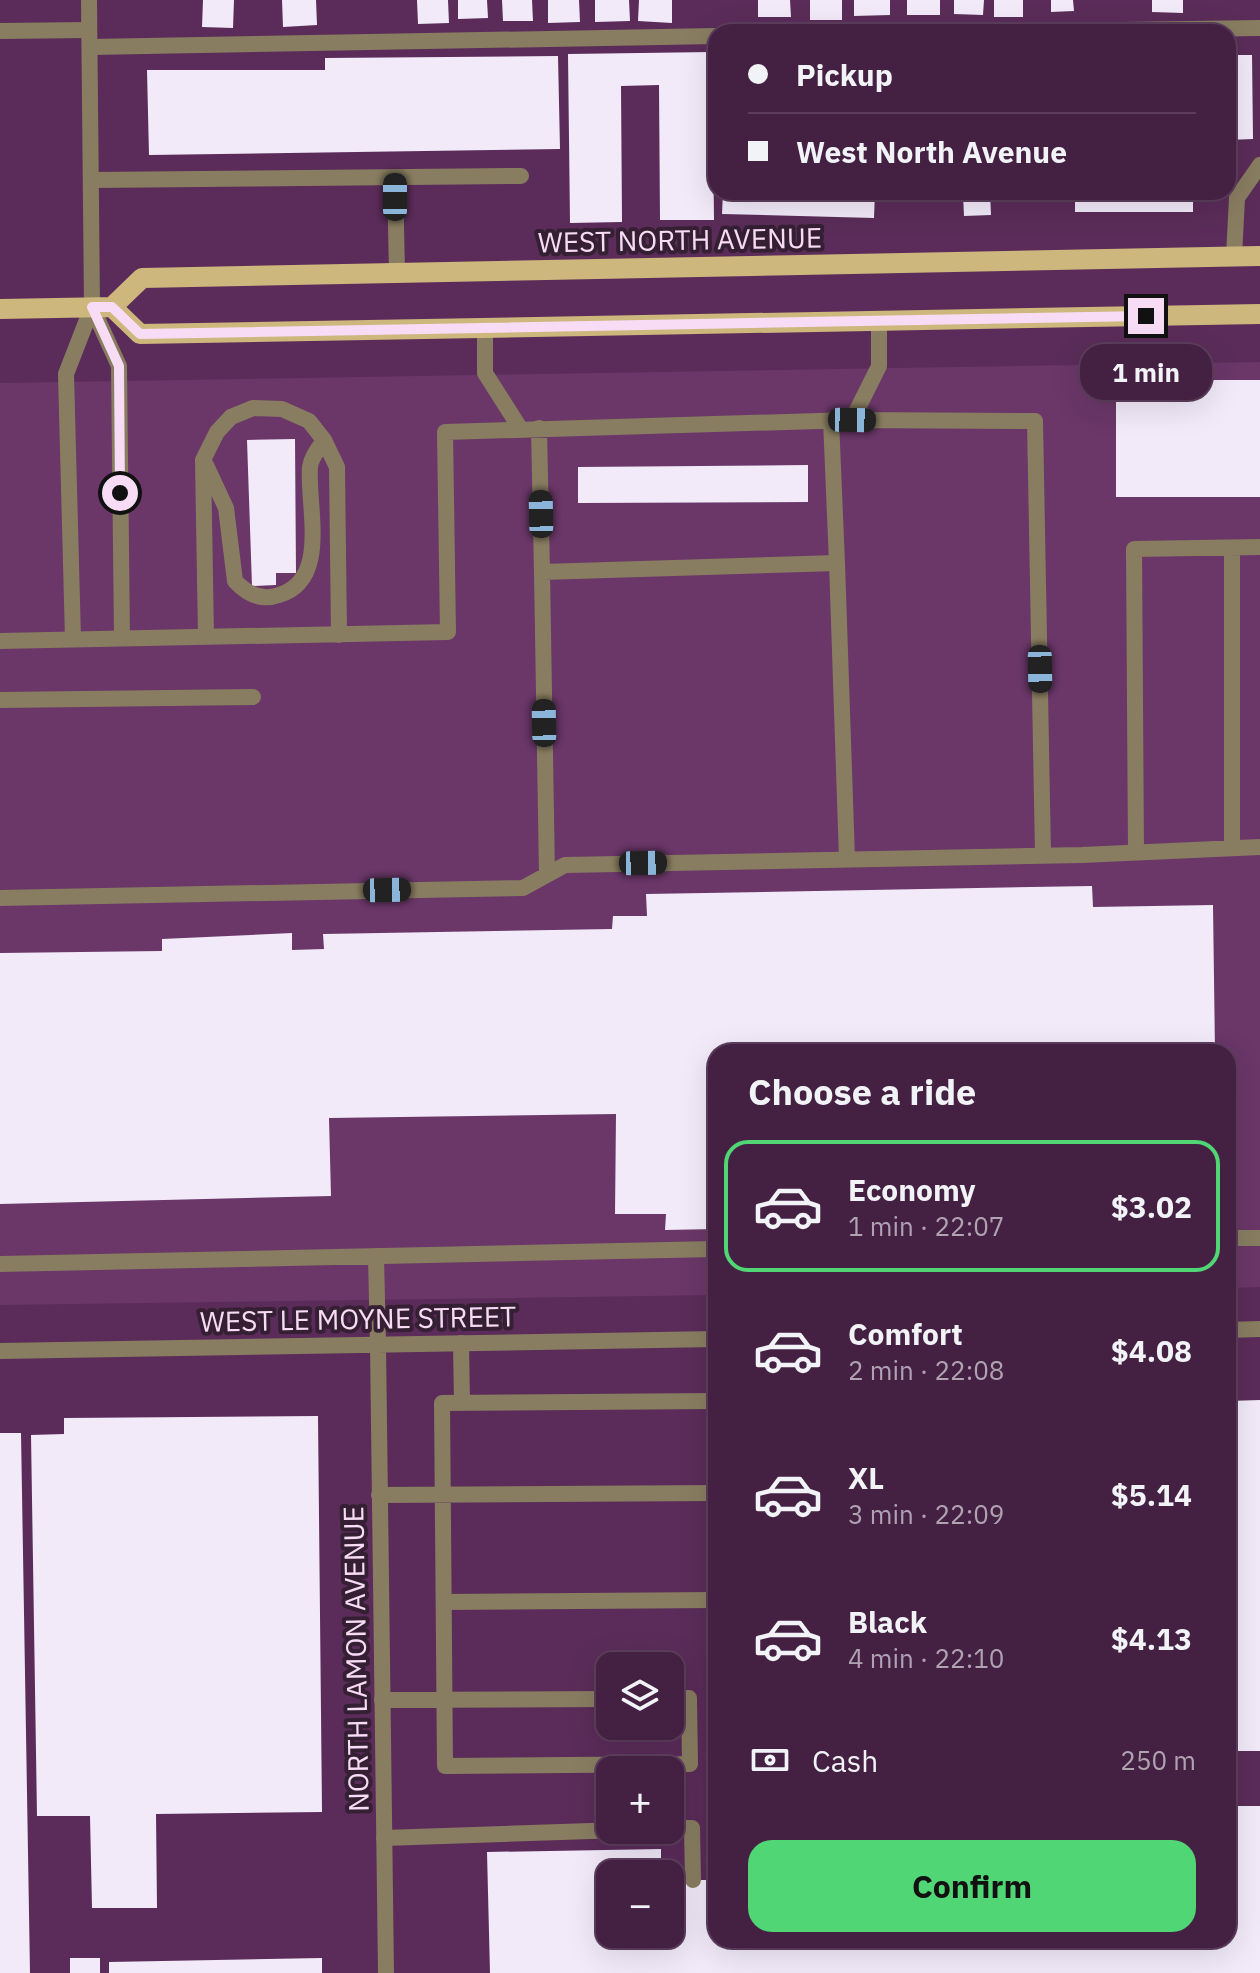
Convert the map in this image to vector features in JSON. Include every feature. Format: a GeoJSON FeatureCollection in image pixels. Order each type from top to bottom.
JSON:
{"type":"FeatureCollection","features":[{"type":"Feature","properties":{"kind":"main road","name":"WEST NORTH AVENUE"},"geometry":{"type":"LineString","coordinates":[[102,307],[142,278],[1260,256]]}},
{"type":"Feature","properties":{"kind":"main road"},"geometry":{"type":"LineString","coordinates":[[0,309],[102,307],[140,334],[1260,314]]}},
{"type":"Feature","properties":{"kind":"street"},"geometry":{"type":"LineString","coordinates":[[89,0],[91,180],[102,307],[119,366],[122,638]]}},
{"type":"Feature","properties":{"kind":"street"},"geometry":{"type":"LineString","coordinates":[[1236,28],[1260,28]]}},
{"type":"Feature","properties":{"kind":"street"},"geometry":{"type":"LineString","coordinates":[[0,31],[89,38],[708,36]]}},
{"type":"Feature","properties":{"kind":"street"},"geometry":{"type":"LineString","coordinates":[[1234,256],[1237,198],[1260,165]]}},
{"type":"Feature","properties":{"kind":"street"},"geometry":{"type":"LineString","coordinates":[[91,180],[521,176]]}},
{"type":"Feature","properties":{"kind":"street"},"geometry":{"type":"LineString","coordinates":[[395,178],[397,273]]}},
{"type":"Feature","properties":{"kind":"street"},"geometry":{"type":"LineString","coordinates":[[73,639],[66,374],[102,307]]}},
{"type":"Feature","properties":{"kind":"street"},"geometry":{"type":"LineString","coordinates":[[852,420],[879,366],[879,321]]}},
{"type":"Feature","properties":{"kind":"street"},"geometry":{"type":"LineString","coordinates":[[485,328],[485,373],[520,428]]}},
{"type":"Feature","properties":{"kind":"street"},"geometry":{"type":"LineString","coordinates":[[206,637],[203,460],[217,432],[231,417],[253,408],[282,409],[309,421],[324,440],[337,467],[339,635]]}},
{"type":"Feature","properties":{"kind":"street"},"geometry":{"type":"LineString","coordinates":[[0,641],[448,632],[445,432],[831,420],[1035,421],[1043,855]]}},
{"type":"Feature","properties":{"kind":"street"},"geometry":{"type":"LineString","coordinates":[[831,420],[847,859]]}},
{"type":"Feature","properties":{"kind":"street"},"geometry":{"type":"LineString","coordinates":[[539,428],[547,875]]}},
{"type":"Feature","properties":{"kind":"street"},"geometry":{"type":"LineString","coordinates":[[203,460],[226,508],[235,581],[253,595],[276,597],[288,592],[307,576],[311,556],[310,463],[324,440]]}},
{"type":"Feature","properties":{"kind":"street"},"geometry":{"type":"LineString","coordinates":[[1136,852],[1134,549],[1260,547]]}},
{"type":"Feature","properties":{"kind":"street"},"geometry":{"type":"LineString","coordinates":[[1232,548],[1232,848]]}},
{"type":"Feature","properties":{"kind":"street"},"geometry":{"type":"LineString","coordinates":[[542,572],[837,563]]}},
{"type":"Feature","properties":{"kind":"street"},"geometry":{"type":"LineString","coordinates":[[0,700],[253,697]]}},
{"type":"Feature","properties":{"kind":"street"},"geometry":{"type":"LineString","coordinates":[[0,898],[523,888],[565,865],[1260,847]]}},
{"type":"Feature","properties":{"kind":"street"},"geometry":{"type":"LineString","coordinates":[[1236,1238],[1260,1238]]}},
{"type":"Feature","properties":{"kind":"street"},"geometry":{"type":"LineString","coordinates":[[0,1264],[708,1249]]}},
{"type":"Feature","properties":{"kind":"street","name":"NORTH LAMON AVENUE"},"geometry":{"type":"LineString","coordinates":[[376,1256],[386,1973]]}},
{"type":"Feature","properties":{"kind":"street"},"geometry":{"type":"LineString","coordinates":[[1236,1330],[1260,1329]]}},
{"type":"Feature","properties":{"kind":"street","name":"WEST LE MOYNE STREET"},"geometry":{"type":"LineString","coordinates":[[0,1351],[708,1339]]}},
{"type":"Feature","properties":{"kind":"street"},"geometry":{"type":"LineString","coordinates":[[461,1343],[462,1403]]}},
{"type":"Feature","properties":{"kind":"street"},"geometry":{"type":"LineString","coordinates":[[684,1698],[689,1698],[690,1764],[445,1766],[442,1403],[708,1401]]}},
{"type":"Feature","properties":{"kind":"street"},"geometry":{"type":"LineString","coordinates":[[379,1495],[708,1493]]}},
{"type":"Feature","properties":{"kind":"street"},"geometry":{"type":"LineString","coordinates":[[444,1602],[708,1600]]}},
{"type":"Feature","properties":{"kind":"street"},"geometry":{"type":"LineString","coordinates":[[382,1700],[596,1699]]}},
{"type":"Feature","properties":{"kind":"street"},"geometry":{"type":"LineString","coordinates":[[684,1828],[692,1828],[693,1880]]}},
{"type":"Feature","properties":{"kind":"street"},"geometry":{"type":"LineString","coordinates":[[384,1838],[596,1831]]}},
{"type":"Feature","properties":{"kind":"shaded area"},"geometry":{"type":"Polygon","coordinates":[[[1260,362],[1260,1287],[1236,1288],[1236,1044],[708,1044],[708,1295],[0,1305],[0,383],[1260,362]]]}},
{"type":"Feature","properties":{"kind":"building"},"geometry":{"type":"Polygon","coordinates":[[[203,0],[234,0],[233,28],[202,27],[203,0]]]}},
{"type":"Feature","properties":{"kind":"building"},"geometry":{"type":"Polygon","coordinates":[[[282,0],[316,0],[317,25],[283,27],[282,0]]]}},
{"type":"Feature","properties":{"kind":"building"},"geometry":{"type":"Polygon","coordinates":[[[417,0],[448,0],[449,23],[418,24],[417,0]]]}},
{"type":"Feature","properties":{"kind":"building"},"geometry":{"type":"Polygon","coordinates":[[[458,0],[487,0],[488,18],[458,19],[458,0]]]}},
{"type":"Feature","properties":{"kind":"building"},"geometry":{"type":"Polygon","coordinates":[[[502,0],[532,0],[533,21],[503,21],[502,0]]]}},
{"type":"Feature","properties":{"kind":"building"},"geometry":{"type":"Polygon","coordinates":[[[548,0],[579,0],[580,22],[548,23],[548,0]]]}},
{"type":"Feature","properties":{"kind":"building"},"geometry":{"type":"Polygon","coordinates":[[[595,0],[629,0],[630,21],[595,22],[595,0]]]}},
{"type":"Feature","properties":{"kind":"building"},"geometry":{"type":"Polygon","coordinates":[[[639,0],[672,0],[672,23],[638,21],[639,0]]]}},
{"type":"Feature","properties":{"kind":"building"},"geometry":{"type":"Polygon","coordinates":[[[758,0],[790,0],[791,17],[758,17],[758,0]]]}},
{"type":"Feature","properties":{"kind":"building"},"geometry":{"type":"Polygon","coordinates":[[[810,0],[842,0],[842,20],[810,20],[810,0]]]}},
{"type":"Feature","properties":{"kind":"building"},"geometry":{"type":"Polygon","coordinates":[[[854,0],[890,0],[890,15],[854,16],[854,0]]]}},
{"type":"Feature","properties":{"kind":"building"},"geometry":{"type":"Polygon","coordinates":[[[907,0],[940,0],[940,15],[907,15],[907,0]]]}},
{"type":"Feature","properties":{"kind":"building"},"geometry":{"type":"Polygon","coordinates":[[[954,0],[984,0],[983,15],[954,14],[954,0]]]}},
{"type":"Feature","properties":{"kind":"building"},"geometry":{"type":"Polygon","coordinates":[[[994,0],[1023,0],[1023,17],[994,17],[994,0]]]}},
{"type":"Feature","properties":{"kind":"building"},"geometry":{"type":"Polygon","coordinates":[[[1051,0],[1073,0],[1074,11],[1051,12],[1051,0]]]}},
{"type":"Feature","properties":{"kind":"building"},"geometry":{"type":"Polygon","coordinates":[[[1152,0],[1183,0],[1183,13],[1152,12],[1152,0]]]}},
{"type":"Feature","properties":{"kind":"building"},"geometry":{"type":"Polygon","coordinates":[[[708,52],[708,200],[714,200],[714,220],[660,220],[659,85],[621,86],[622,222],[570,223],[568,54],[708,52]]]}},
{"type":"Feature","properties":{"kind":"building"},"geometry":{"type":"Polygon","coordinates":[[[1236,55],[1252,55],[1253,139],[1236,140],[1236,55]]]}},
{"type":"Feature","properties":{"kind":"building"},"geometry":{"type":"Polygon","coordinates":[[[558,56],[560,149],[149,155],[147,70],[325,70],[325,58],[558,56]]]}},
{"type":"Feature","properties":{"kind":"building"},"geometry":{"type":"Polygon","coordinates":[[[723,200],[875,200],[874,218],[722,214],[723,200]]]}},
{"type":"Feature","properties":{"kind":"building"},"geometry":{"type":"Polygon","coordinates":[[[963,200],[990,200],[991,215],[964,216],[963,200]]]}},
{"type":"Feature","properties":{"kind":"building"},"geometry":{"type":"Polygon","coordinates":[[[1075,200],[1193,200],[1193,212],[1075,212],[1075,200]]]}},
{"type":"Feature","properties":{"kind":"building"},"geometry":{"type":"Polygon","coordinates":[[[1116,380],[1260,380],[1260,497],[1116,497],[1116,380]]]}},
{"type":"Feature","properties":{"kind":"building"},"geometry":{"type":"Polygon","coordinates":[[[295,439],[296,573],[276,573],[276,585],[252,586],[247,440],[295,439]]]}},
{"type":"Feature","properties":{"kind":"building"},"geometry":{"type":"Polygon","coordinates":[[[808,465],[808,502],[578,503],[578,467],[808,465]]]}},
{"type":"Feature","properties":{"kind":"building"},"geometry":{"type":"Polygon","coordinates":[[[1092,886],[1093,907],[1213,905],[1215,1044],[708,1044],[708,1229],[665,1230],[666,1214],[615,1214],[616,1114],[329,1118],[331,1196],[0,1204],[0,953],[162,951],[162,939],[292,933],[292,950],[324,949],[323,934],[612,929],[613,916],[647,916],[646,894],[1092,886]]]}},
{"type":"Feature","properties":{"kind":"building"},"geometry":{"type":"Polygon","coordinates":[[[1260,1400],[1260,1751],[1236,1751],[1236,1401],[1260,1400]]]}},
{"type":"Feature","properties":{"kind":"building"},"geometry":{"type":"Polygon","coordinates":[[[318,1416],[322,1812],[156,1814],[157,1908],[92,1908],[90,1816],[37,1816],[31,1435],[64,1434],[64,1418],[318,1416]]]}},
{"type":"Feature","properties":{"kind":"building"},"geometry":{"type":"Polygon","coordinates":[[[0,1433],[21,1433],[30,1973],[0,1973],[0,1433]]]}},
{"type":"Feature","properties":{"kind":"building"},"geometry":{"type":"Polygon","coordinates":[[[1236,1806],[1260,1806],[1260,1973],[490,1973],[487,1852],[661,1849],[661,1860],[596,1860],[596,1948],[684,1948],[684,1880],[708,1880],[708,1948],[1236,1948],[1236,1806]]]}},
{"type":"Feature","properties":{"kind":"building"},"geometry":{"type":"Polygon","coordinates":[[[70,1958],[100,1958],[100,1973],[70,1973],[70,1958]]]}},
{"type":"Feature","properties":{"kind":"building"},"geometry":{"type":"Polygon","coordinates":[[[322,1958],[322,1973],[109,1973],[109,1962],[322,1958]]]}},
{"type":"Feature","properties":{"kind":"route"},"geometry":{"type":"LineString","coordinates":[[120,493],[119,366],[92,307],[112,307],[140,334],[1146,316]]}}]}
